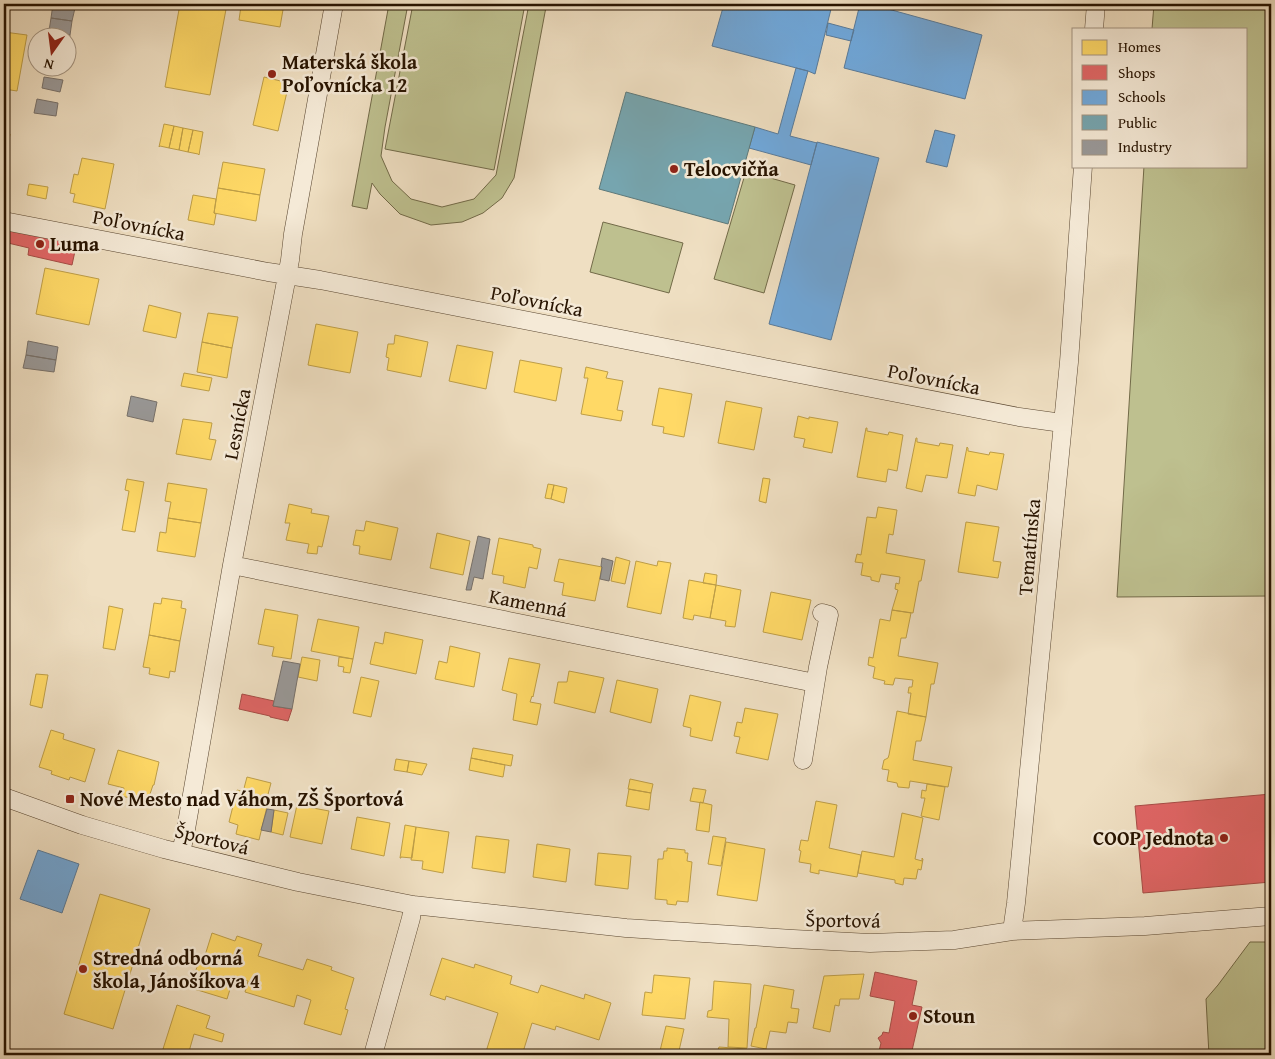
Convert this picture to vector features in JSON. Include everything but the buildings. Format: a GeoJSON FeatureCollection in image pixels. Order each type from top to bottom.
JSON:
{"type":"FeatureCollection","features":[{"type":"Feature","properties":{"kind":"street","name":"Lesnícka"},"geometry":{"type":"LineString","coordinates":[[181,853],[232,565],[287,275],[334,4]]}},
{"type":"Feature","properties":{"kind":"street"},"geometry":{"type":"LineString","coordinates":[[1094,28],[1096,4]]}},
{"type":"Feature","properties":{"kind":"street","name":"Tematínska"},"geometry":{"type":"LineString","coordinates":[[1012,931],[1069,362],[1083,168]]}},
{"type":"Feature","properties":{"kind":"street","name":"Poľovnícka"},"geometry":{"type":"LineString","coordinates":[[4,221],[330,282],[1019,417],[1062,423]]}},
{"type":"Feature","properties":{"kind":"street","name":"Kamenná"},"geometry":{"type":"LineString","coordinates":[[232,565],[815,683]]}},
{"type":"Feature","properties":{"kind":"street"},"geometry":{"type":"LineString","coordinates":[[802,760],[829,615],[822,613]]}},
{"type":"Feature","properties":{"kind":"street","name":"Športová"},"geometry":{"type":"LineString","coordinates":[[4,798],[82,825],[164,849],[298,882],[413,905],[626,928],[793,940],[870,943],[954,940],[1012,931],[1145,926],[1271,916]]}},
{"type":"Feature","properties":{"kind":"street"},"geometry":{"type":"LineString","coordinates":[[373,1055],[412,918],[413,905]]}},
{"type":"Feature","properties":{"kind":"green space"},"geometry":{"type":"Polygon","coordinates":[[[389,4],[408,4],[381,156],[392,181],[411,199],[442,207],[474,199],[496,175],[529,4],[546,4],[514,178],[502,198],[483,213],[462,222],[431,225],[400,214],[372,183],[367,209],[352,206],[389,4]]]}},
{"type":"Feature","properties":{"kind":"green space"},"geometry":{"type":"Polygon","coordinates":[[[413,4],[525,4],[494,170],[385,149],[413,4]]]}},
{"type":"Feature","properties":{"kind":"green space"},"geometry":{"type":"Polygon","coordinates":[[[1154,4],[1271,4],[1271,596],[1117,597],[1144,168],[1248,168],[1248,28],[1152,28],[1154,4]]]}},
{"type":"Feature","properties":{"kind":"green space"},"geometry":{"type":"Polygon","coordinates":[[[746,171],[795,185],[764,293],[714,279],[746,171]]]}},
{"type":"Feature","properties":{"kind":"green space"},"geometry":{"type":"Polygon","coordinates":[[[603,222],[683,243],[669,293],[590,272],[603,222]]]}},
{"type":"Feature","properties":{"kind":"green space"},"geometry":{"type":"Polygon","coordinates":[[[1250,942],[1271,942],[1271,1055],[1209,1055],[1206,999],[1250,942]]]}},
{"type":"Feature","properties":{"kind":"place","name":"Materská škola Poľovnícka 12"},"geometry":{"type":"Point","coordinates":[272,74]}},
{"type":"Feature","properties":{"kind":"place","name":"Telocvičňa"},"geometry":{"type":"Point","coordinates":[674,169]}},
{"type":"Feature","properties":{"kind":"place","name":"Luma"},"geometry":{"type":"Point","coordinates":[40,244]}},
{"type":"Feature","properties":{"kind":"place","name":"Nové Mesto nad Váhom, ZŠ Športová"},"geometry":{"type":"Point","coordinates":[70,799]}},
{"type":"Feature","properties":{"kind":"place","name":"COOP Jednota"},"geometry":{"type":"Point","coordinates":[1224,838]}},
{"type":"Feature","properties":{"kind":"place","name":"Stredná odborná škola, Jánošíkova 4"},"geometry":{"type":"Point","coordinates":[83,969]}},
{"type":"Feature","properties":{"kind":"place","name":"Stoun"},"geometry":{"type":"Point","coordinates":[913,1016]}}]}
